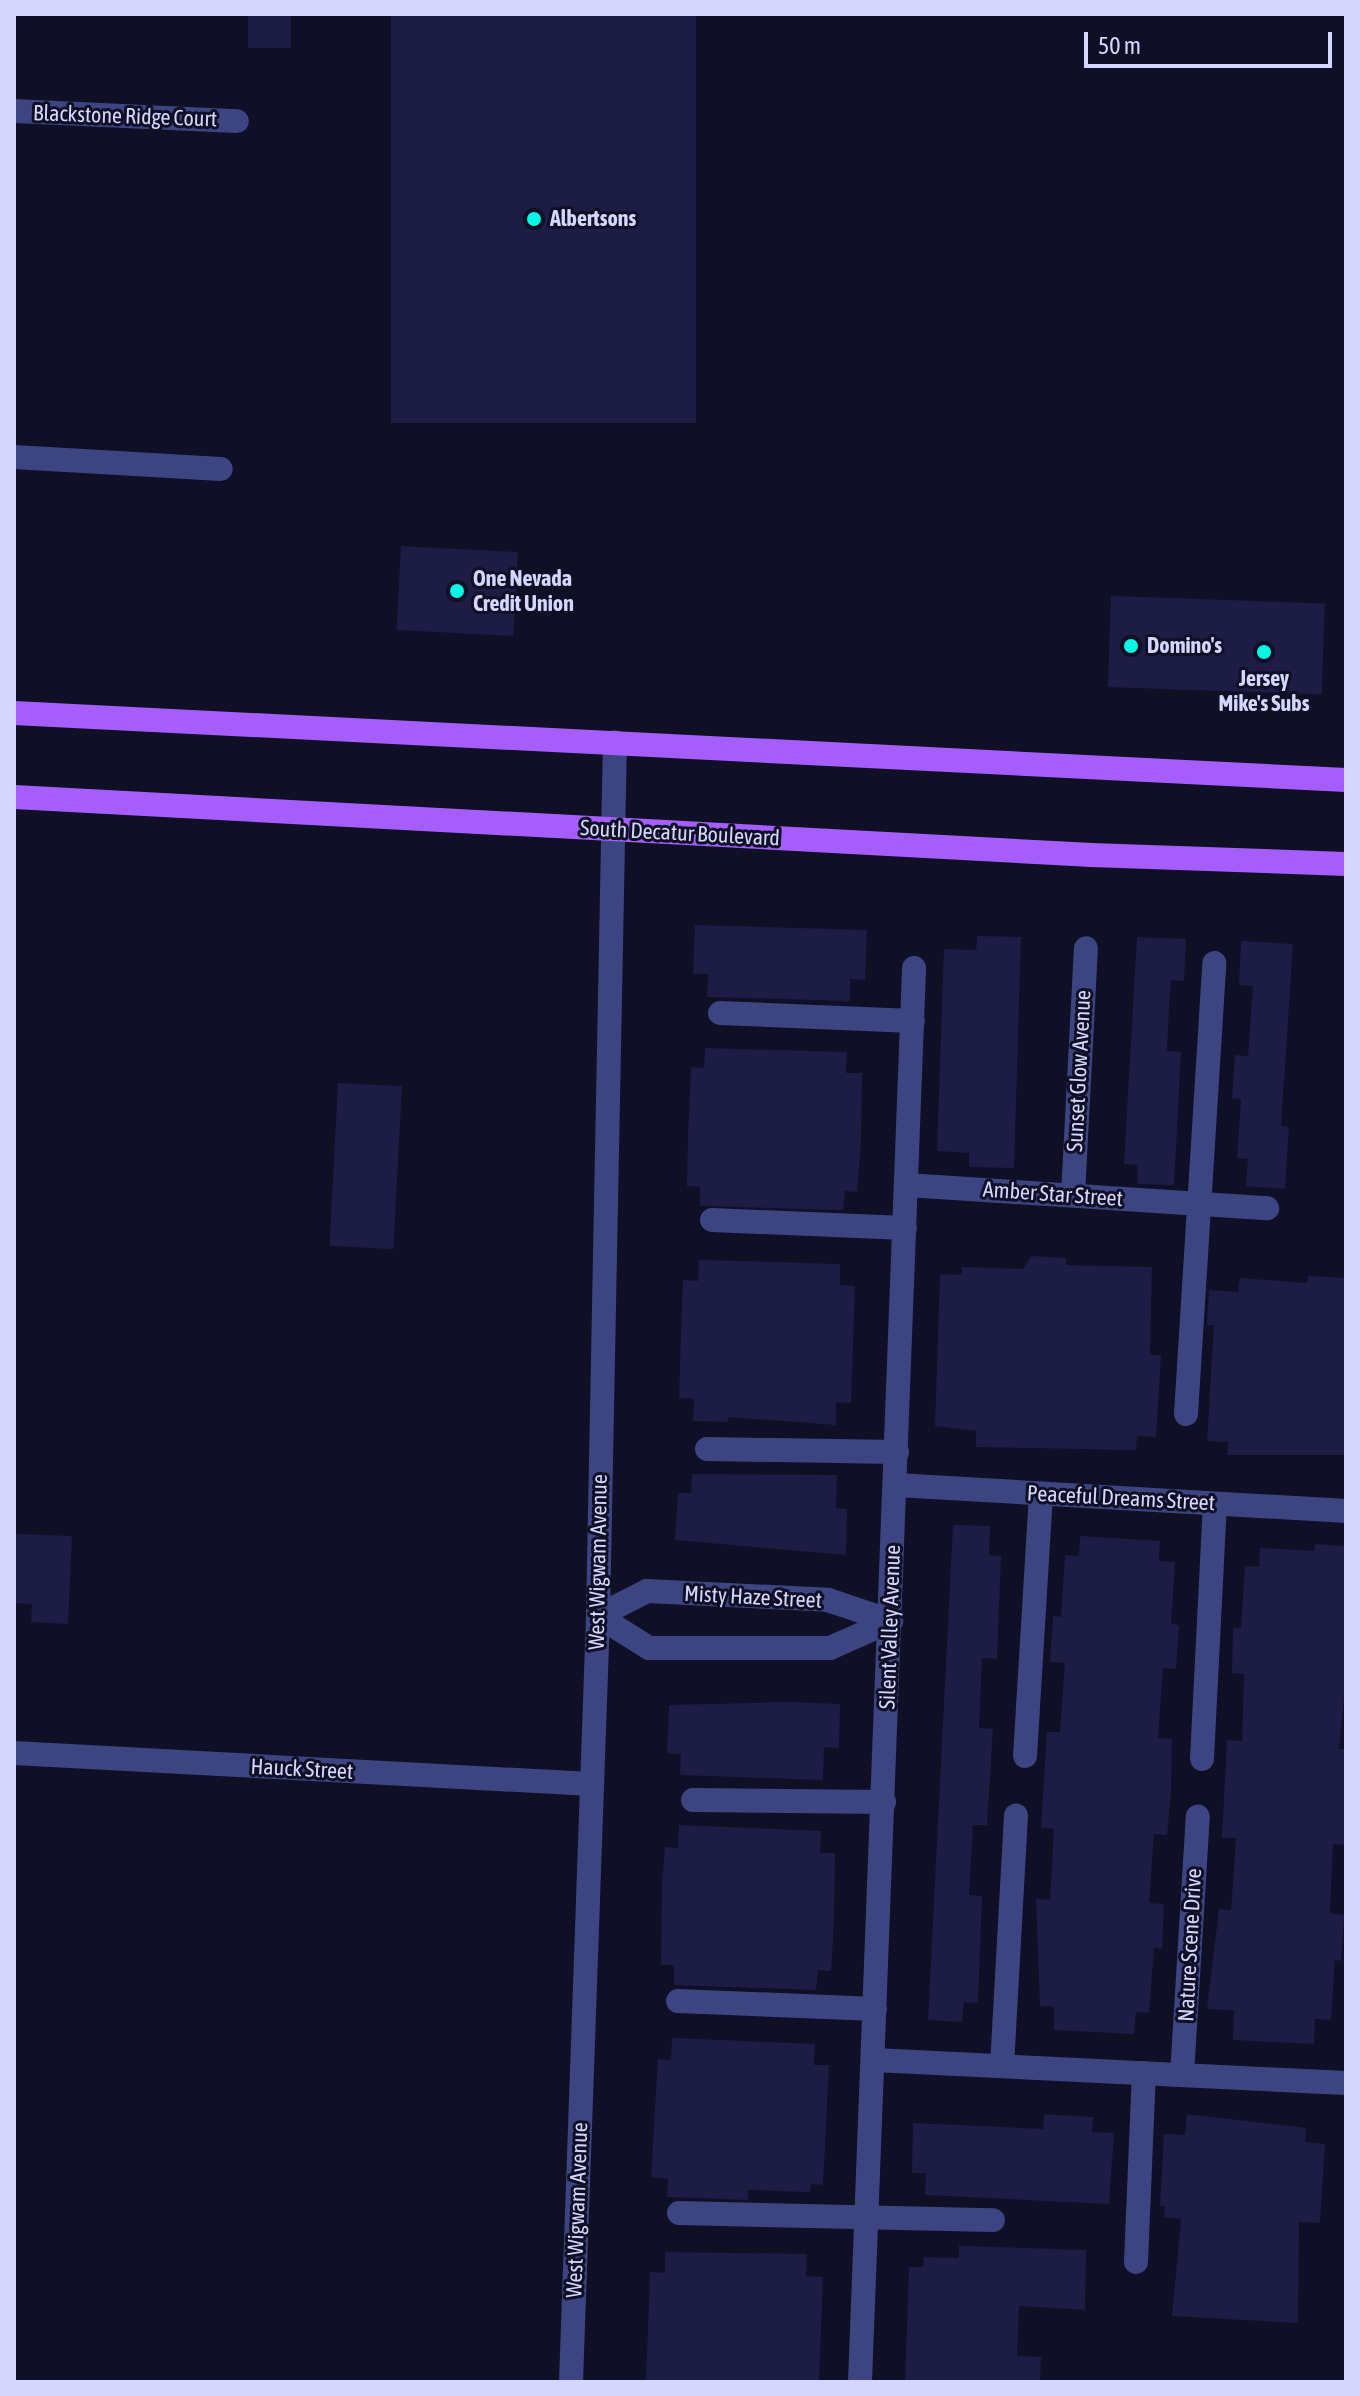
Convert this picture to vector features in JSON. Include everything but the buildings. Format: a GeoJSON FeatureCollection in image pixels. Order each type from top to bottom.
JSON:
{"type":"FeatureCollection","features":[{"type":"Feature","properties":{"kind":"main road"},"geometry":{"type":"LineString","coordinates":[[14,713],[1346,780]]}},
{"type":"Feature","properties":{"kind":"main road","name":"South Decatur Boulevard"},"geometry":{"type":"LineString","coordinates":[[14,797],[1346,864]]}},
{"type":"Feature","properties":{"kind":"street","name":"Blackstone Ridge Court"},"geometry":{"type":"LineString","coordinates":[[14,111],[237,121]]}},
{"type":"Feature","properties":{"kind":"street"},"geometry":{"type":"LineString","coordinates":[[14,457],[221,469]]}},
{"type":"Feature","properties":{"kind":"street","name":"West Wigwam Avenue"},"geometry":{"type":"LineString","coordinates":[[571,2382],[598,1616],[615,742]]}},
{"type":"Feature","properties":{"kind":"street","name":"Sunset Glow Avenue"},"geometry":{"type":"LineString","coordinates":[[1073,1195],[1086,948]]}},
{"type":"Feature","properties":{"kind":"street"},"geometry":{"type":"LineString","coordinates":[[1186,1414],[1214,963]]}},
{"type":"Feature","properties":{"kind":"street","name":"Silent Valley Avenue"},"geometry":{"type":"LineString","coordinates":[[860,2382],[914,968]]}},
{"type":"Feature","properties":{"kind":"street"},"geometry":{"type":"LineString","coordinates":[[720,1013],[913,1021]]}},
{"type":"Feature","properties":{"kind":"street","name":"Amber Star Street"},"geometry":{"type":"LineString","coordinates":[[907,1185],[1267,1208]]}},
{"type":"Feature","properties":{"kind":"street"},"geometry":{"type":"LineString","coordinates":[[712,1220],[905,1228]]}},
{"type":"Feature","properties":{"kind":"street"},"geometry":{"type":"LineString","coordinates":[[707,1449],[897,1452]]}},
{"type":"Feature","properties":{"kind":"street","name":"Peaceful Dreams Street"},"geometry":{"type":"LineString","coordinates":[[896,1485],[1346,1511]]}},
{"type":"Feature","properties":{"kind":"street"},"geometry":{"type":"LineString","coordinates":[[1025,1756],[1041,1493]]}},
{"type":"Feature","properties":{"kind":"street"},"geometry":{"type":"LineString","coordinates":[[1202,1759],[1215,1504]]}},
{"type":"Feature","properties":{"kind":"street","name":"Misty Haze Street"},"geometry":{"type":"LineString","coordinates":[[598,1616],[647,1591],[828,1600],[891,1621]]}},
{"type":"Feature","properties":{"kind":"street"},"geometry":{"type":"LineString","coordinates":[[598,1616],[649,1648],[830,1648],[891,1621]]}},
{"type":"Feature","properties":{"kind":"street","name":"Hauck Street"},"geometry":{"type":"LineString","coordinates":[[14,1753],[591,1784]]}},
{"type":"Feature","properties":{"kind":"street"},"geometry":{"type":"LineString","coordinates":[[693,1800],[884,1802]]}},
{"type":"Feature","properties":{"kind":"street"},"geometry":{"type":"LineString","coordinates":[[1002,2066],[1016,1815]]}},
{"type":"Feature","properties":{"kind":"street","name":"Nature Scene Drive"},"geometry":{"type":"LineString","coordinates":[[1182,2075],[1198,1816]]}},
{"type":"Feature","properties":{"kind":"street"},"geometry":{"type":"LineString","coordinates":[[678,2001],[875,2009]]}},
{"type":"Feature","properties":{"kind":"street"},"geometry":{"type":"LineString","coordinates":[[874,2060],[1346,2083]]}},
{"type":"Feature","properties":{"kind":"street"},"geometry":{"type":"LineString","coordinates":[[1136,2262],[1144,2073]]}},
{"type":"Feature","properties":{"kind":"street"},"geometry":{"type":"LineString","coordinates":[[679,2213],[867,2221],[993,2220]]}},
{"type":"Feature","properties":{"kind":"place","name":"Albertsons"},"geometry":{"type":"Point","coordinates":[534,219]}},
{"type":"Feature","properties":{"kind":"place","name":"One Nevada Credit Union"},"geometry":{"type":"Point","coordinates":[457,591]}},
{"type":"Feature","properties":{"kind":"place","name":"Domino's"},"geometry":{"type":"Point","coordinates":[1131,646]}},
{"type":"Feature","properties":{"kind":"place","name":"Jersey Mike's Subs"},"geometry":{"type":"Point","coordinates":[1264,652]}}]}
